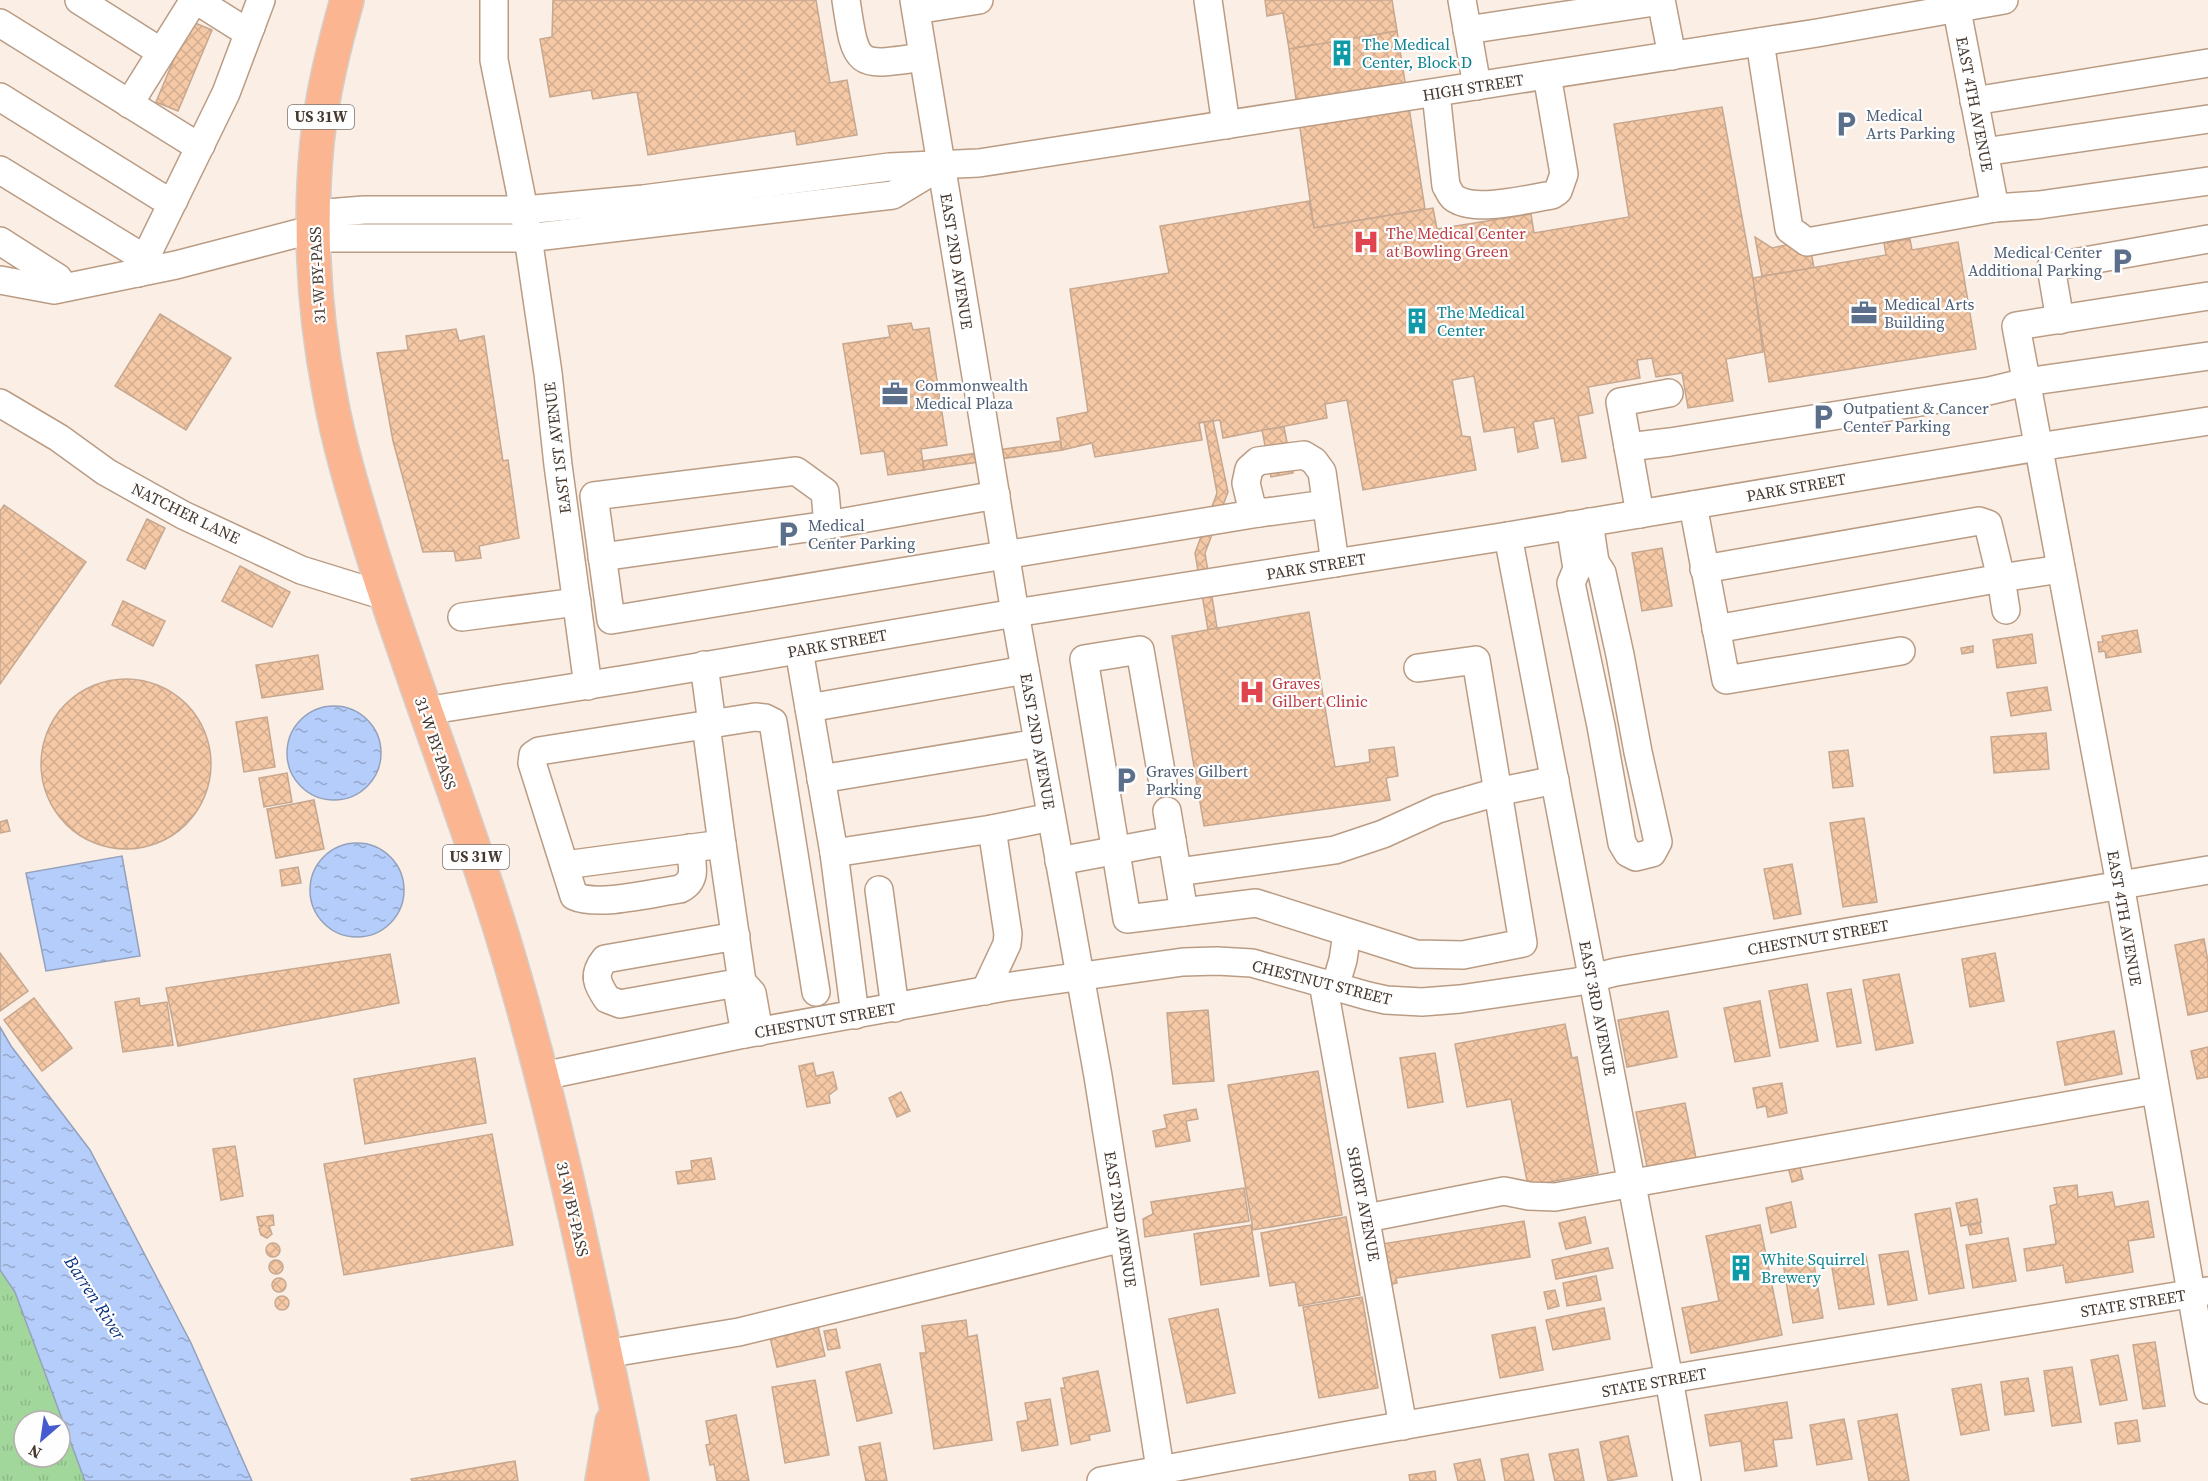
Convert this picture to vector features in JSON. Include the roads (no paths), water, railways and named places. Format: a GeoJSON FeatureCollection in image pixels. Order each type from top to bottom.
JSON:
{"type":"FeatureCollection","features":[{"type":"Feature","properties":{"kind":"main road","name":"31-W BY-PASS"},"geometry":{"type":"LineString","coordinates":[[347,0],[327,79],[317,141],[314,227],[319,321],[330,395],[348,477],[385,596],[500,926],[543,1076],[632,1481]]}},
{"type":"Feature","properties":{"kind":"main road"},"geometry":{"type":"LineString","coordinates":[[603,1481],[615,1403]]}},
{"type":"Feature","properties":{"kind":"street"},"geometry":{"type":"LineString","coordinates":[[0,8],[5,0]]}},
{"type":"Feature","properties":{"kind":"street"},"geometry":{"type":"LineString","coordinates":[[79,0],[161,52]]}},
{"type":"Feature","properties":{"kind":"street"},"geometry":{"type":"LineString","coordinates":[[129,104],[195,0],[242,29],[251,27]]}},
{"type":"Feature","properties":{"kind":"street"},"geometry":{"type":"LineString","coordinates":[[142,263],[226,93],[261,0]]}},
{"type":"Feature","properties":{"kind":"street","name":"EAST 1ST AVENUE"},"geometry":{"type":"LineString","coordinates":[[494,0],[494,60],[524,210],[548,373],[588,686]]}},
{"type":"Feature","properties":{"kind":"street"},"geometry":{"type":"LineString","coordinates":[[846,0],[852,39],[857,53],[865,60],[878,64],[923,57]]}},
{"type":"Feature","properties":{"kind":"street"},"geometry":{"type":"LineString","coordinates":[[915,5],[973,0]]}},
{"type":"Feature","properties":{"kind":"street"},"geometry":{"type":"LineString","coordinates":[[1208,0],[1226,125]]}},
{"type":"Feature","properties":{"kind":"street"},"geometry":{"type":"LineString","coordinates":[[1462,0],[1477,86]]}},
{"type":"Feature","properties":{"kind":"street"},"geometry":{"type":"LineString","coordinates":[[1467,30],[1661,0],[1672,56]]}},
{"type":"Feature","properties":{"kind":"street","name":"HIGH STREET"},"geometry":{"type":"LineString","coordinates":[[314,227],[364,210],[524,210],[643,199],[889,167],[979,164],[1760,42],[1956,4],[2004,0]]}},
{"type":"Feature","properties":{"kind":"street","name":"EAST 4TH AVENUE"},"geometry":{"type":"LineString","coordinates":[[1956,4],[1995,208]]}},
{"type":"Feature","properties":{"kind":"street","name":"EAST 2ND AVENUE"},"geometry":{"type":"LineString","coordinates":[[915,5],[941,166],[949,275],[996,495],[1098,1076],[1161,1475]]}},
{"type":"Feature","properties":{"kind":"street"},"geometry":{"type":"LineString","coordinates":[[0,23],[191,142],[201,145]]}},
{"type":"Feature","properties":{"kind":"street"},"geometry":{"type":"LineString","coordinates":[[1760,42],[1789,229],[1808,242],[1995,208],[2039,205],[2208,181]]}},
{"type":"Feature","properties":{"kind":"street"},"geometry":{"type":"LineString","coordinates":[[1974,101],[2208,63]]}},
{"type":"Feature","properties":{"kind":"street"},"geometry":{"type":"LineString","coordinates":[[1436,93],[1446,186],[1452,197],[1477,205],[1552,195],[1558,191],[1564,174],[1547,75]]}},
{"type":"Feature","properties":{"kind":"street"},"geometry":{"type":"LineString","coordinates":[[0,97],[159,195],[174,200]]}},
{"type":"Feature","properties":{"kind":"street"},"geometry":{"type":"LineString","coordinates":[[1984,152],[2208,119]]}},
{"type":"Feature","properties":{"kind":"street"},"geometry":{"type":"LineString","coordinates":[[0,280],[54,290],[142,263],[314,227],[527,238],[893,195],[941,166]]}},
{"type":"Feature","properties":{"kind":"street"},"geometry":{"type":"LineString","coordinates":[[0,170],[134,252],[142,263]]}},
{"type":"Feature","properties":{"kind":"street"},"geometry":{"type":"LineString","coordinates":[[2208,239],[2051,267],[2060,320],[2208,296]]}},
{"type":"Feature","properties":{"kind":"street"},"geometry":{"type":"LineString","coordinates":[[0,241],[58,278],[64,287]]}},
{"type":"Feature","properties":{"kind":"street","name":"EAST 4TH AVENUE"},"geometry":{"type":"LineString","coordinates":[[2060,320],[2016,326],[2120,884],[2155,1090],[2199,1292],[2208,1390]]}},
{"type":"Feature","properties":{"kind":"street"},"geometry":{"type":"LineString","coordinates":[[1628,447],[1965,394],[2026,382],[2208,356]]}},
{"type":"Feature","properties":{"kind":"street"},"geometry":{"type":"LineString","coordinates":[[1640,514],[1620,402],[1669,393]]}},
{"type":"Feature","properties":{"kind":"street","name":"NATCHER LANE"},"geometry":{"type":"LineString","coordinates":[[0,403],[59,438],[106,472],[183,515],[301,570],[385,596]]}},
{"type":"Feature","properties":{"kind":"street","name":"PARK STREET"},"geometry":{"type":"LineString","coordinates":[[425,711],[588,686],[1015,613],[1508,536],[2038,447],[2208,421]]}},
{"type":"Feature","properties":{"kind":"street"},"geometry":{"type":"LineString","coordinates":[[1259,513],[1251,504],[1246,483],[1249,469],[1258,461],[1304,455],[1314,460],[1322,471],[1335,563]]}},
{"type":"Feature","properties":{"kind":"street"},"geometry":{"type":"LineString","coordinates":[[828,525],[825,492],[796,471],[594,496],[611,620],[1259,513],[1326,504]]}},
{"type":"Feature","properties":{"kind":"street"},"geometry":{"type":"LineString","coordinates":[[602,557],[828,525],[996,495]]}},
{"type":"Feature","properties":{"kind":"street"},"geometry":{"type":"LineString","coordinates":[[1693,505],[1726,680],[1901,651]]}},
{"type":"Feature","properties":{"kind":"street"},"geometry":{"type":"LineString","coordinates":[[1704,569],[1979,521],[1988,524],[2007,610]]}},
{"type":"Feature","properties":{"kind":"street"},"geometry":{"type":"LineString","coordinates":[[1580,524],[1595,562],[1602,573],[1658,842],[1652,853],[1636,857],[1628,853],[1622,843],[1601,726],[1571,583],[1577,568],[1580,524]]}},
{"type":"Feature","properties":{"kind":"street","name":"EAST 3RD AVENUE"},"geometry":{"type":"LineString","coordinates":[[1508,536],[1670,1379],[1686,1481]]}},
{"type":"Feature","properties":{"kind":"street"},"geometry":{"type":"LineString","coordinates":[[1716,629],[2061,569]]}},
{"type":"Feature","properties":{"kind":"street"},"geometry":{"type":"LineString","coordinates":[[462,617],[576,602]]}},
{"type":"Feature","properties":{"kind":"street"},"geometry":{"type":"LineString","coordinates":[[799,650],[834,853],[855,1015]]}},
{"type":"Feature","properties":{"kind":"street"},"geometry":{"type":"LineString","coordinates":[[1163,783],[1140,650],[1084,659],[1126,919],[1256,903],[1416,954],[1464,955],[1523,943],[1476,660],[1418,668]]}},
{"type":"Feature","properties":{"kind":"street"},"geometry":{"type":"LineString","coordinates":[[696,667],[742,982],[738,994],[752,1033]]}},
{"type":"Feature","properties":{"kind":"street"},"geometry":{"type":"LineString","coordinates":[[809,708],[1025,670]]}},
{"type":"Feature","properties":{"kind":"street"},"geometry":{"type":"LineString","coordinates":[[690,848],[693,876],[689,884],[680,889],[598,900],[584,900],[574,896],[532,763],[533,755],[539,751],[755,717],[765,717],[773,722],[816,992]]}},
{"type":"Feature","properties":{"kind":"street"},"geometry":{"type":"LineString","coordinates":[[821,779],[1038,743]]}},
{"type":"Feature","properties":{"kind":"street"},"geometry":{"type":"LineString","coordinates":[[1178,872],[1335,850],[1383,834],[1438,809],[1497,792],[1555,780]]}},
{"type":"Feature","properties":{"kind":"street"},"geometry":{"type":"LineString","coordinates":[[1167,811],[1184,912]]}},
{"type":"Feature","properties":{"kind":"street"},"geometry":{"type":"LineString","coordinates":[[834,853],[992,829],[1051,817]]}},
{"type":"Feature","properties":{"kind":"street"},"geometry":{"type":"LineString","coordinates":[[985,991],[1007,944],[1008,934],[992,829]]}},
{"type":"Feature","properties":{"kind":"street"},"geometry":{"type":"LineString","coordinates":[[1059,861],[1172,840]]}},
{"type":"Feature","properties":{"kind":"street"},"geometry":{"type":"LineString","coordinates":[[565,865],[722,844]]}},
{"type":"Feature","properties":{"kind":"street","name":"CHESTNUT STREET"},"geometry":{"type":"LineString","coordinates":[[543,1076],[752,1033],[985,991],[1183,962],[1252,963],[1386,1000],[1422,1002],[1460,999],[2208,870]]}},
{"type":"Feature","properties":{"kind":"street"},"geometry":{"type":"LineString","coordinates":[[879,890],[894,1008]]}},
{"type":"Feature","properties":{"kind":"street"},"geometry":{"type":"LineString","coordinates":[[1329,985],[1343,960],[1347,933]]}},
{"type":"Feature","properties":{"kind":"street"},"geometry":{"type":"LineString","coordinates":[[735,936],[605,959],[598,967],[596,976],[607,999],[620,1004],[742,982]]}},
{"type":"Feature","properties":{"kind":"street","name":"SHORT AVENUE"},"geometry":{"type":"LineString","coordinates":[[1329,985],[1403,1426]]}},
{"type":"Feature","properties":{"kind":"street"},"geometry":{"type":"LineString","coordinates":[[1367,1218],[1504,1191],[1529,1196],[1555,1197],[2155,1090]]}},
{"type":"Feature","properties":{"kind":"street"},"geometry":{"type":"LineString","coordinates":[[605,1354],[739,1332],[1123,1238]]}},
{"type":"Feature","properties":{"kind":"street","name":"STATE STREET"},"geometry":{"type":"LineString","coordinates":[[1101,1481],[1161,1475],[1403,1426],[1670,1379],[2199,1292]]}},
{"type":"Feature","properties":{"kind":"water"},"geometry":{"type":"Polygon","coordinates":[[[334,706],[352,710],[367,720],[377,735],[381,753],[377,771],[367,786],[352,796],[334,800],[316,796],[301,786],[291,771],[287,753],[291,735],[301,720],[316,710],[334,706]]]}},
{"type":"Feature","properties":{"kind":"water"},"geometry":{"type":"Polygon","coordinates":[[[357,843],[375,847],[390,857],[400,872],[404,890],[400,908],[390,923],[375,933],[357,937],[339,933],[324,923],[314,908],[310,890],[314,872],[324,857],[339,847],[357,843]]]}},
{"type":"Feature","properties":{"kind":"water"},"geometry":{"type":"Polygon","coordinates":[[[122,856],[140,956],[46,971],[26,873],[122,856]]]}},
{"type":"Feature","properties":{"kind":"water","name":"Barren River"},"geometry":{"type":"Polygon","coordinates":[[[0,1027],[11,1046],[90,1150],[191,1343],[252,1481],[85,1481],[72,1446],[72,1409],[58,1409],[15,1292],[0,1270],[0,1027]]]}},
{"type":"Feature","properties":{"kind":"place","name":"The Medical Center, Block D"},"geometry":{"type":"Point","coordinates":[1342,53]}},
{"type":"Feature","properties":{"kind":"place","name":"Medical Arts Parking"},"geometry":{"type":"Point","coordinates":[1846,124]}},
{"type":"Feature","properties":{"kind":"place","name":"The Medical Center at Bowling Green"},"geometry":{"type":"Point","coordinates":[1366,242]}},
{"type":"Feature","properties":{"kind":"place","name":"Medical Center Additional Parking"},"geometry":{"type":"Point","coordinates":[2122,261]}},
{"type":"Feature","properties":{"kind":"place","name":"Medical Arts Building"},"geometry":{"type":"Point","coordinates":[1864,313]}},
{"type":"Feature","properties":{"kind":"place","name":"The Medical Center"},"geometry":{"type":"Point","coordinates":[1417,321]}},
{"type":"Feature","properties":{"kind":"place","name":"Commonwealth Medical Plaza"},"geometry":{"type":"Point","coordinates":[895,394]}},
{"type":"Feature","properties":{"kind":"place","name":"Outpatient & Cancer Center Parking"},"geometry":{"type":"Point","coordinates":[1823,417]}},
{"type":"Feature","properties":{"kind":"place","name":"Medical Center Parking"},"geometry":{"type":"Point","coordinates":[788,534]}},
{"type":"Feature","properties":{"kind":"place","name":"Graves Gilbert Clinic"},"geometry":{"type":"Point","coordinates":[1252,692]}},
{"type":"Feature","properties":{"kind":"place","name":"Graves Gilbert Parking"},"geometry":{"type":"Point","coordinates":[1126,780]}},
{"type":"Feature","properties":{"kind":"place","name":"White Squirrel Brewery"},"geometry":{"type":"Point","coordinates":[1741,1268]}}]}
